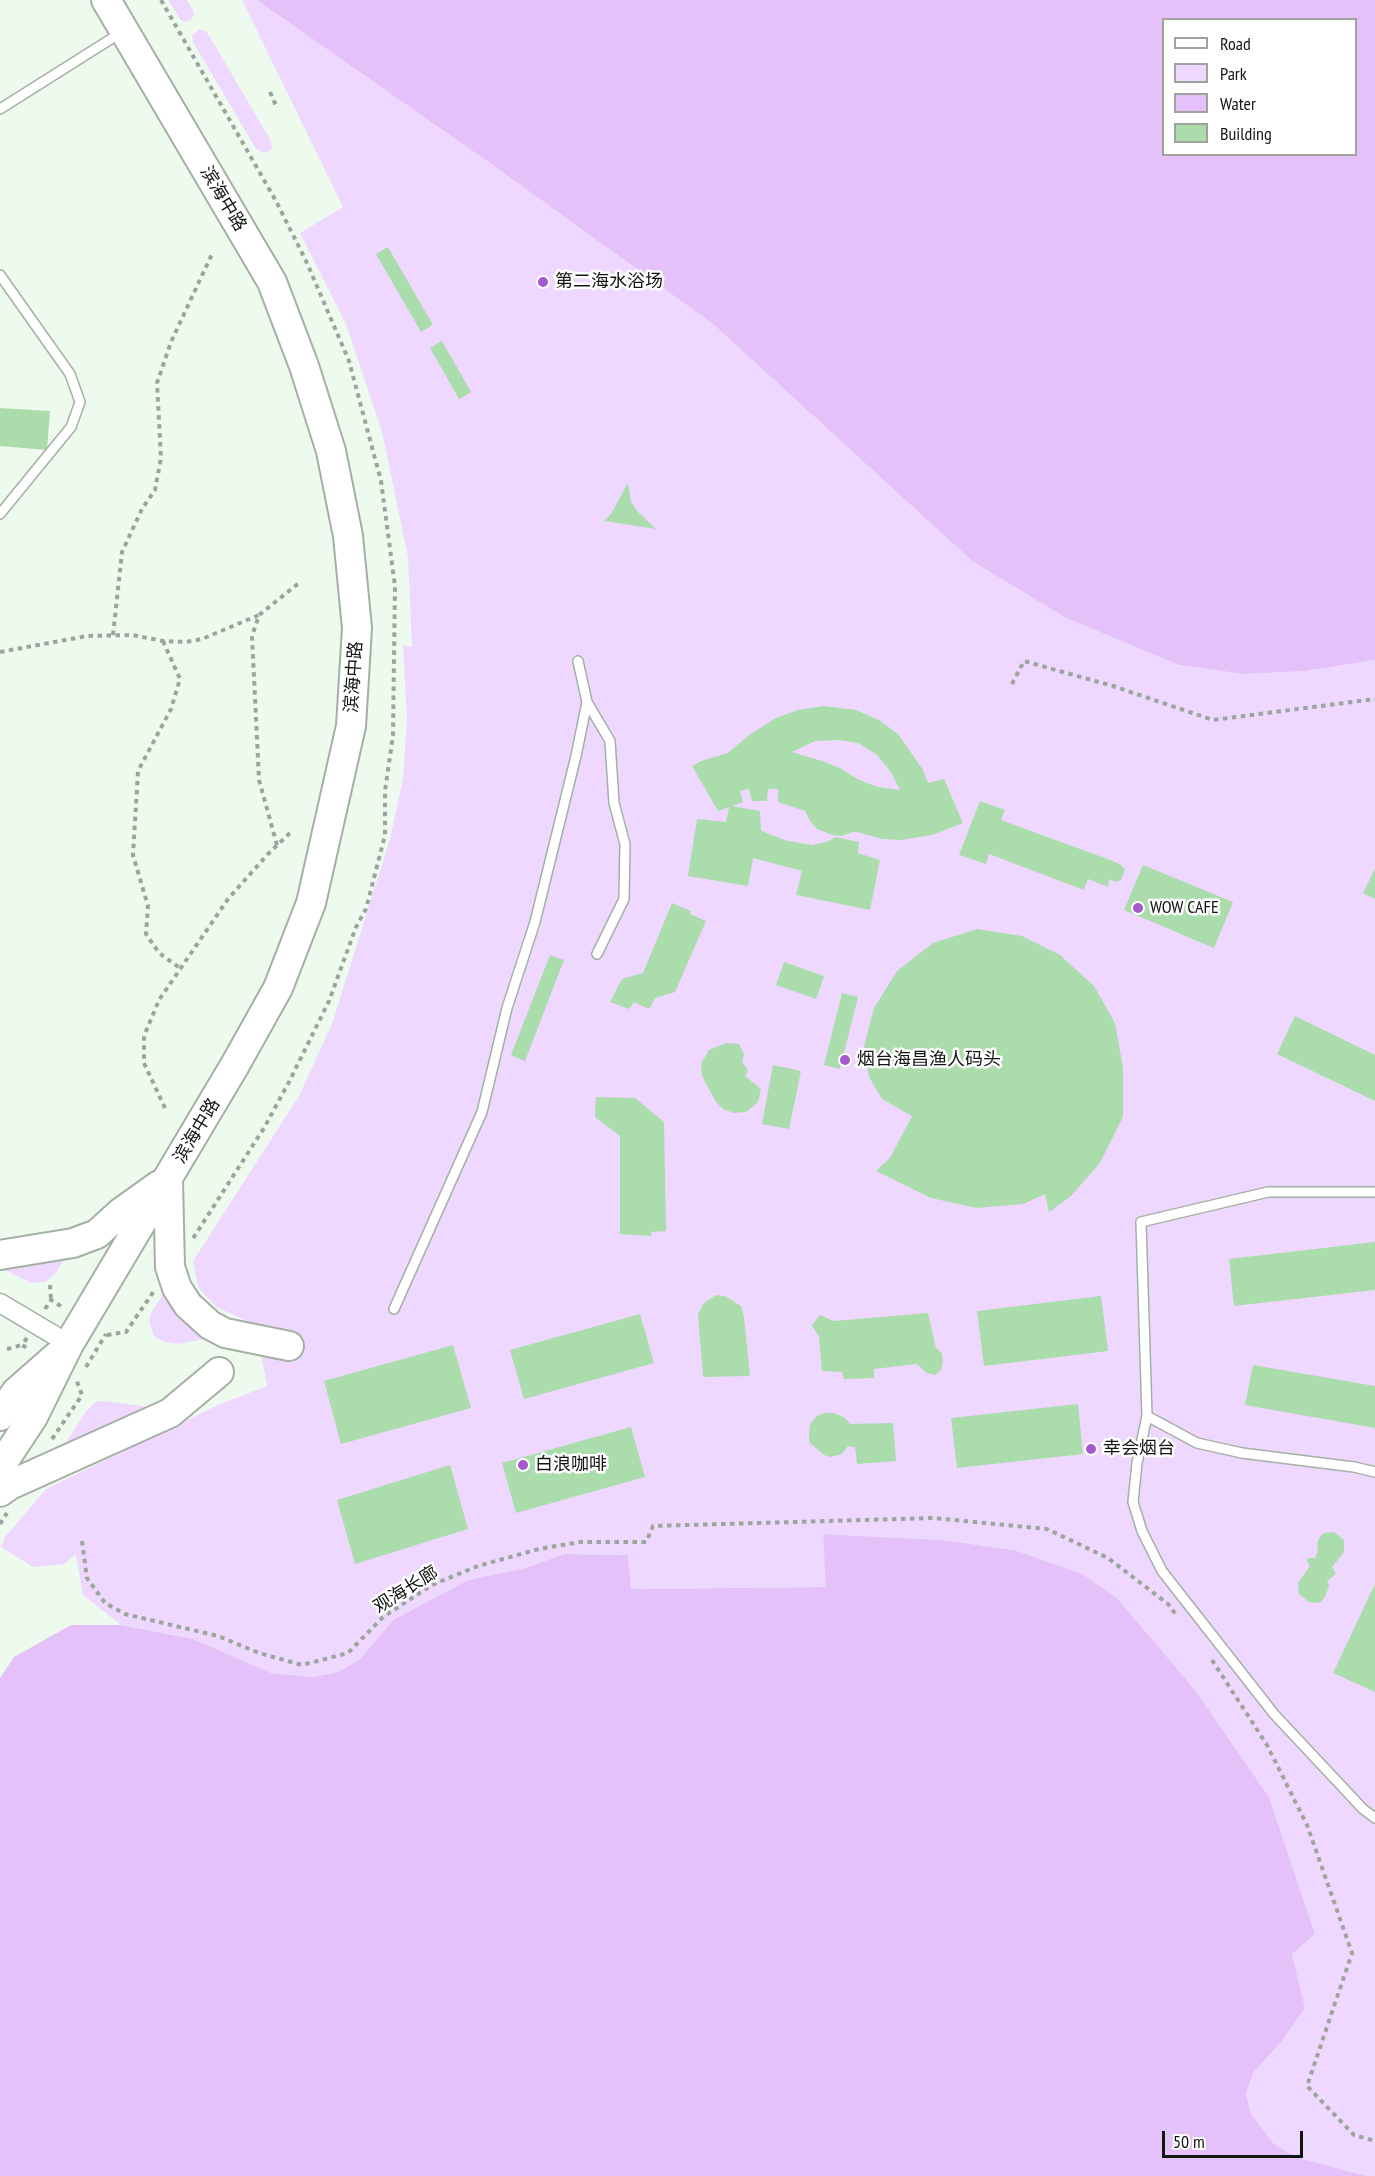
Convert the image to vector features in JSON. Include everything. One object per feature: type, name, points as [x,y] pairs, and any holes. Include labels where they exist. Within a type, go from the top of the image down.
[{"type":"main road","name":"滨海中路","points":[[0,1467],[33,1417],[69,1344],[236,1065],[278,988],[311,903],[351,726],[357,628],[348,536],[331,451],[304,366],[272,282],[106,0]]},
{"type":"main road","points":[[168,1178],[170,1266],[177,1288],[188,1305],[210,1325],[235,1336],[289,1346]]},
{"type":"main road","points":[[0,1256],[73,1243],[97,1234],[120,1213],[168,1178]]},
{"type":"main road","name":"滨海中路","points":[[0,1416],[16,1392],[69,1344]]},
{"type":"main road","points":[[0,1492],[10,1485],[170,1413],[219,1372]]},
{"type":"street","points":[[0,1303],[69,1344]]},
{"type":"lane","points":[[1,106],[124,31]]},
{"type":"lane","points":[[0,275],[70,374],[80,402],[71,427],[0,514]]},
{"type":"lane","points":[[578,661],[587,702],[610,741],[614,803],[625,844],[624,899],[597,954]]},
{"type":"lane","points":[[394,1309],[482,1112],[507,1008],[535,922],[587,702]]},
{"type":"lane","points":[[1375,1192],[1268,1192],[1141,1222],[1146,1416],[1137,1463],[1133,1502],[1142,1531],[1162,1571],[1274,1714],[1363,1809],[1375,1818]]},
{"type":"lane","points":[[1146,1416],[1197,1443],[1242,1453],[1354,1467],[1375,1472]]},
{"type":"path","points":[[107,1335],[126,1332],[170,1266],[181,1257],[264,1128],[290,1082],[329,1001],[356,927],[366,909],[385,835],[384,791],[393,735],[395,586],[381,481],[349,361],[307,263],[276,201],[160,0]]},
{"type":"path","points":[[270,92],[277,108]]},
{"type":"path","points":[[113,635],[122,552],[142,509],[155,490],[157,480],[160,458],[157,383],[171,342],[212,254]]},
{"type":"path","points":[[0,652],[87,636],[132,635],[186,642],[202,639],[260,615],[299,583]]},
{"type":"path","points":[[260,615],[252,636],[259,780],[277,845]]},
{"type":"path","points":[[163,640],[180,679],[171,709],[138,771],[133,855],[148,906],[146,934],[159,953],[180,968]]},
{"type":"path","points":[[1012,684],[1024,662],[1113,686],[1213,720],[1375,699]]},
{"type":"path","points":[[165,1108],[144,1063],[144,1036],[159,1000],[228,899],[291,832]]},
{"type":"path","points":[[50,1285],[51,1300]]},
{"type":"path","points":[[7,1349],[22,1345]]},
{"type":"path","points":[[77,1380],[82,1395]]},
{"type":"path","name":"观海长廊","points":[[82,1541],[87,1578],[105,1603],[125,1614],[218,1636],[259,1653],[302,1665],[348,1653],[383,1617],[432,1586],[478,1566],[538,1549],[579,1542],[646,1542],[652,1526],[934,1518],[1047,1529],[1108,1558],[1168,1604],[1181,1620]]},
{"type":"path","points":[[1207,1652],[1267,1745],[1308,1825],[1352,1953],[1307,2086],[1354,2135],[1375,2141]]},
{"type":"green space","points":[[168,0],[187,0],[194,15],[191,20],[184,22],[181,20]]},
{"type":"green space","name":"烟台海昌渔人码头","points":[[242,0],[257,0],[292,24],[713,324],[972,561],[1066,618],[1179,665],[1243,674],[1306,671],[1375,660],[1375,2176],[1366,2176],[1295,2158],[1274,2144],[1251,2114],[1246,2093],[1254,2072],[1281,2042],[1305,2008],[1292,1954],[1315,1934],[1269,1797],[1195,1690],[1117,1598],[1014,1550],[942,1540],[823,1534],[827,1587],[631,1589],[628,1555],[564,1554],[526,1568],[468,1580],[393,1620],[359,1660],[338,1672],[313,1677],[271,1673],[193,1639],[121,1625],[83,1595],[76,1554],[64,1564],[33,1567],[1,1547],[5,1537],[46,1489],[218,1405],[267,1386],[256,1325],[216,1307],[198,1287],[193,1261],[299,1096],[332,1024],[390,839],[403,778],[407,719],[403,645],[412,647],[408,557],[382,432],[346,324],[300,233],[343,207]]},
{"type":"green space","points":[[199,29],[207,32],[271,141],[270,151],[263,153],[256,149],[193,42],[192,36]]},
{"type":"green space","points":[[68,1253],[55,1274],[45,1282],[31,1283],[3,1269]]},
{"type":"green space","points":[[167,1288],[218,1336],[179,1344],[164,1342],[154,1336],[149,1321],[151,1313]]},
{"type":"green space","points":[[97,1401],[156,1408],[60,1452],[86,1411]]},
{"type":"water","points":[[257,0],[1375,0],[1375,660],[1306,671],[1243,674],[1179,665],[1066,618],[972,561],[713,324],[494,166]]},
{"type":"water","points":[[823,1534],[942,1540],[1014,1550],[1082,1574],[1117,1598],[1195,1690],[1269,1797],[1315,1934],[1292,1954],[1305,2008],[1281,2042],[1254,2072],[1246,2093],[1251,2114],[1274,2144],[1295,2157],[1366,2176],[0,2176],[0,1678],[14,1657],[71,1625],[121,1625],[193,1639],[271,1673],[313,1677],[338,1672],[359,1660],[393,1620],[468,1580],[526,1568],[564,1554],[628,1555],[631,1589],[826,1587]]},
{"type":"building","points":[[388,247],[433,325],[421,332],[376,254]]},
{"type":"building","points":[[442,341],[471,392],[459,399],[430,348]]},
{"type":"building","points":[[0,408],[50,411],[47,450],[0,446]]},
{"type":"building","points":[[628,483],[631,502],[656,529],[604,521],[611,514]]},
{"type":"building","points":[[823,706],[856,710],[879,720],[898,734],[923,770],[928,783],[944,779],[963,823],[932,835],[901,840],[882,839],[857,832],[842,836],[832,835],[817,829],[805,811],[778,802],[778,789],[768,789],[767,801],[752,801],[749,789],[740,791],[743,802],[732,806],[760,811],[761,830],[766,833],[788,841],[812,845],[827,842],[835,837],[859,842],[858,853],[880,860],[870,910],[796,895],[802,871],[753,858],[748,886],[688,876],[697,819],[726,822],[729,807],[718,811],[692,766],[728,753],[748,736],[776,718],[798,710]],"holes":[[[839,740],[858,743],[876,754],[891,772],[900,790],[878,787],[859,780],[840,768],[792,752],[815,741]]]},
{"type":"building","points":[[980,801],[1005,810],[1001,820],[1121,865],[1125,870],[1121,880],[1115,882],[1109,879],[1108,887],[1088,879],[1084,890],[989,854],[986,864],[959,855]]},
{"type":"building","points":[[1143,865],[1233,902],[1214,948],[1124,910]]},
{"type":"building","points":[[1375,869],[1375,899],[1363,893]]},
{"type":"building","points":[[672,903],[691,911],[690,914],[706,921],[675,992],[655,998],[649,1009],[634,1002],[629,1009],[610,1002],[622,979],[643,973]]},
{"type":"building","points":[[977,929],[1022,936],[1060,955],[1094,986],[1115,1023],[1123,1068],[1123,1117],[1100,1163],[1071,1196],[1049,1212],[1045,1194],[1023,1204],[977,1208],[931,1198],[876,1171],[890,1158],[912,1116],[882,1099],[869,1077],[864,1047],[874,1008],[897,971],[933,943]]},
{"type":"building","points":[[550,955],[564,960],[525,1061],[511,1055]]},
{"type":"building","points":[[784,962],[824,976],[816,999],[776,985]]},
{"type":"building","points":[[842,993],[858,997],[840,1069],[824,1065]]},
{"type":"building","points":[[1295,1016],[1375,1055],[1375,1101],[1277,1054]]},
{"type":"building","points":[[726,1043],[739,1044],[744,1054],[742,1062],[748,1070],[745,1076],[761,1089],[758,1102],[746,1112],[734,1113],[723,1109],[716,1102],[702,1076],[701,1064],[709,1050]]},
{"type":"building","points":[[773,1065],[801,1071],[789,1129],[762,1124]]},
{"type":"building","points":[[596,1097],[635,1098],[664,1122],[666,1231],[651,1232],[652,1236],[620,1234],[620,1136],[595,1117]]},
{"type":"building","points":[[1375,1242],[1375,1290],[1234,1306],[1229,1259]]},
{"type":"building","points":[[716,1295],[725,1296],[741,1306],[750,1376],[703,1377],[698,1315],[703,1304]]},
{"type":"building","points":[[1101,1296],[1108,1351],[984,1366],[977,1311]]},
{"type":"building","points":[[928,1313],[936,1348],[942,1353],[941,1370],[935,1375],[927,1373],[917,1364],[874,1369],[874,1378],[844,1379],[842,1372],[822,1371],[819,1337],[812,1325],[820,1315],[834,1321]]},
{"type":"building","points":[[640,1314],[654,1363],[524,1399],[510,1350]]},
{"type":"building","points":[[453,1345],[471,1408],[341,1444],[324,1381]]},
{"type":"building","points":[[1253,1365],[1375,1386],[1375,1428],[1245,1405]]},
{"type":"building","points":[[1078,1404],[1083,1454],[957,1468],[951,1418]]},
{"type":"building","points":[[834,1413],[845,1418],[850,1424],[893,1423],[896,1461],[857,1464],[855,1447],[848,1446],[842,1454],[831,1457],[824,1455],[809,1442],[809,1434],[810,1424],[817,1416]]},
{"type":"building","points":[[631,1427],[645,1477],[516,1513],[502,1463]]},
{"type":"building","points":[[450,1465],[468,1529],[355,1564],[337,1500]]},
{"type":"building","points":[[1334,1532],[1344,1540],[1344,1552],[1332,1567],[1336,1574],[1327,1581],[1329,1586],[1325,1597],[1320,1603],[1309,1602],[1299,1594],[1298,1583],[1310,1566],[1308,1558],[1315,1558],[1320,1537],[1324,1533]]},
{"type":"building","points":[[1375,1584],[1375,1692],[1333,1673]]},
{"type":"place","name":"第二海水浴场","points":[[543,282]]},
{"type":"place","name":"WOW CAFE","points":[[1138,908]]},
{"type":"place","name":"烟台海昌渔人码头","points":[[845,1060]]},
{"type":"place","name":"幸会烟台","points":[[1091,1449]]},
{"type":"place","name":"白浪咖啡","points":[[523,1465]]}]
